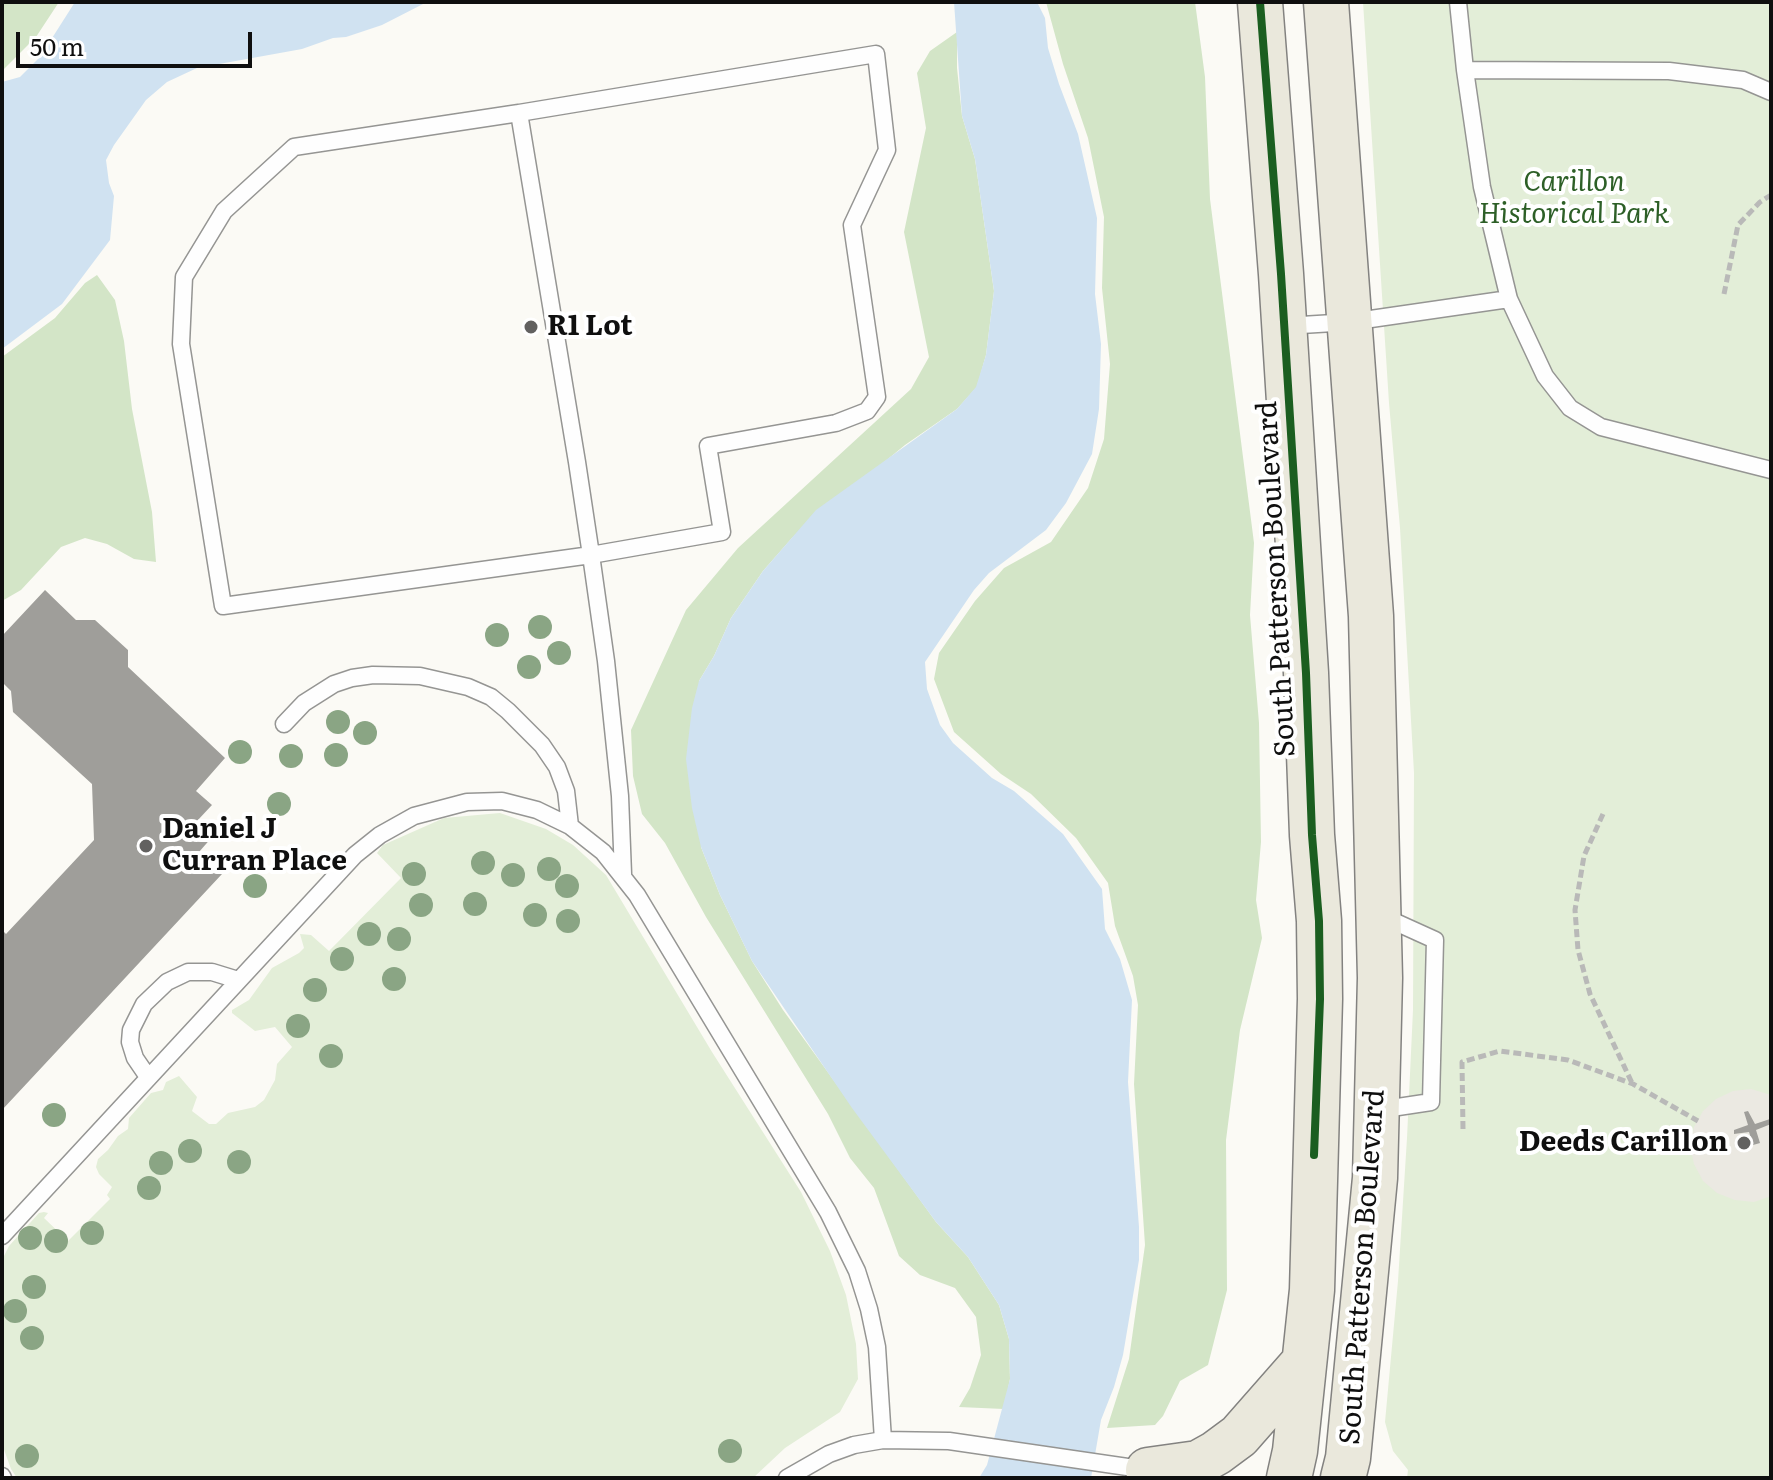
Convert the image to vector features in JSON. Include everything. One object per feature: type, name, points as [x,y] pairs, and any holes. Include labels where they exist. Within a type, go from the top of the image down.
[{"type":"main road","name":"South Patterson Boulevard","points":[[1260,2],[1285,326],[1319,921],[1320,999],[1312,1290],[1295,1451],[1289,1478]]},
{"type":"main road","name":"South Patterson Boulevard","points":[[1326,2],[1371,616],[1380,978],[1374,1193],[1348,1458],[1343,1478]]},
{"type":"main road","points":[[1148,1470],[1198,1463],[1216,1453],[1239,1436],[1304,1362]]},
{"type":"lane","points":[[1458,2],[1482,187],[1509,299],[1545,376],[1570,408],[1601,427],[1771,470]]},
{"type":"lane","points":[[876,54],[887,150],[852,225],[877,397],[867,411],[836,423],[708,446],[722,532],[591,555],[223,606],[181,344],[184,277],[224,211],[294,147],[519,113],[876,54]]},
{"type":"lane","points":[[1465,70],[1669,71],[1743,80],[1771,92]]},
{"type":"lane","points":[[519,113],[606,661],[619,781],[623,874]]},
{"type":"lane","points":[[1285,326],[1350,322],[1509,299]]},
{"type":"lane","points":[[284,724],[312,697],[352,678],[420,676],[468,687],[491,697],[542,745],[557,767],[566,791],[570,826]]},
{"type":"lane","points":[[2,1236],[355,855],[380,835],[414,816],[467,802],[502,801],[537,810],[570,826],[603,852],[623,874],[828,1212],[857,1271],[869,1309],[877,1347],[883,1440]]},
{"type":"lane","points":[[148,1077],[135,1058],[130,1042],[131,1030],[144,1004],[167,982],[188,972],[212,972],[238,980]]},
{"type":"lane","points":[[787,1478],[829,1454],[854,1445],[883,1440],[949,1441],[1214,1478]]},
{"type":"path","points":[[1724,294],[1738,225],[1771,195]]},
{"type":"path","points":[[1603,814],[1584,856],[1575,910],[1578,950],[1590,994],[1633,1084]]},
{"type":"path","points":[[1463,1129],[1462,1062],[1500,1051],[1568,1060],[1633,1084],[1698,1121]]},
{"type":"green space","points":[[2,2],[59,2],[36,37],[2,71]]},
{"type":"green space","points":[[1046,2],[1195,2],[1205,77],[1210,199],[1254,543],[1250,615],[1259,723],[1261,842],[1256,900],[1262,938],[1240,1030],[1226,1140],[1227,1290],[1208,1365],[1180,1381],[1163,1416],[1155,1425],[1107,1428],[1129,1359],[1145,1245],[1134,1084],[1138,1005],[1133,976],[1115,926],[1108,883],[1076,838],[1031,794],[1001,774],[954,732],[934,679],[939,653],[975,601],[1004,568],[1051,542],[1088,488],[1104,439],[1110,364],[1102,288],[1104,217],[1088,138]]},
{"type":"green space","name":"Carillon Historical Park","points":[[1363,2],[1771,2],[1771,1478],[1407,1478],[1408,1470],[1393,1451],[1385,1422],[1398,1281],[1413,1010],[1414,773]]},
{"type":"green space","points":[[957,32],[962,116],[975,159],[994,291],[986,355],[977,387],[957,409],[905,445],[792,538],[763,571],[731,618],[699,681],[701,847],[752,961],[783,1010],[936,1222],[968,1257],[999,1305],[1009,1339],[1010,1379],[1004,1409],[959,1407],[970,1388],[981,1355],[976,1317],[955,1288],[920,1275],[899,1256],[874,1188],[850,1158],[828,1114],[706,917],[665,843],[642,814],[633,776],[631,730],[686,610],[738,548],[911,389],[929,357],[904,232],[926,128],[917,73],[930,51]]},
{"type":"green space","points":[[97,275],[115,300],[124,341],[132,409],[152,512],[156,562],[134,559],[107,544],[85,538],[61,547],[21,590],[2,601],[2,357],[55,318],[85,283]]},
{"type":"green space","points":[[500,813],[546,829],[573,845],[606,875],[712,1052],[801,1192],[830,1251],[846,1295],[856,1344],[858,1379],[840,1412],[785,1448],[753,1478],[17,1478],[2,1444],[2,1260],[9,1246],[39,1213],[44,1212],[48,1213],[44,1218],[68,1241],[110,1199],[107,1195],[112,1187],[99,1174],[96,1167],[98,1159],[128,1129],[129,1118],[151,1093],[163,1090],[166,1082],[179,1076],[197,1097],[192,1111],[209,1124],[216,1124],[228,1113],[255,1107],[264,1100],[275,1080],[277,1064],[292,1047],[275,1027],[255,1031],[232,1010],[249,1000],[272,968],[304,948],[300,934],[311,935],[329,951],[401,878],[377,853],[383,845],[444,818]]},
{"type":"shaded area","points":[[1751,1089],[1771,1095],[1771,1196],[1754,1202],[1735,1200],[1717,1193],[1703,1181],[1694,1164],[1690,1146],[1694,1127],[1703,1111],[1716,1099],[1733,1091]]},
{"type":"water","points":[[75,2],[427,2],[382,25],[346,37],[333,38],[302,49],[197,68],[167,82],[146,100],[106,160],[114,196],[110,240],[62,304],[2,349],[2,82],[20,77],[40,57]]},
{"type":"water","points":[[954,2],[1037,2],[1045,18],[1048,48],[1059,84],[1078,134],[1097,218],[1095,294],[1101,344],[1099,409],[1092,454],[1066,503],[1046,530],[989,573],[925,662],[927,689],[940,725],[953,743],[1063,834],[1102,889],[1105,929],[1120,959],[1132,1000],[1128,1082],[1139,1260],[1123,1355],[1101,1420],[1091,1478],[979,1478],[987,1465],[1010,1379],[1009,1339],[999,1305],[968,1257],[936,1222],[852,1108],[752,961],[701,847],[686,759],[692,708],[699,681],[731,618],[763,571],[816,510],[957,409],[976,387],[986,355],[994,291],[975,159],[962,116]]},
{"type":"building","name":"Daniel J Curran Place","points":[[45,590],[76,620],[95,620],[128,650],[128,667],[225,758],[196,791],[212,805],[197,821],[213,836],[199,852],[222,874],[2,1110],[2,930],[6,934],[94,840],[92,784],[13,712],[11,691],[2,682],[2,636]]},
{"type":"building","points":[[1748,1111],[1755,1124],[1770,1119],[1771,1124],[1756,1130],[1760,1143],[1753,1145],[1749,1132],[1734,1134],[1734,1130],[1748,1125],[1744,1112]]},
{"type":"cycle path","points":[[1260,2],[1281,274],[1319,921],[1320,999],[1314,1155]]},
{"type":"place","name":"R1 Lot","points":[[531,327]]},
{"type":"place","name":"Daniel J Curran Place","points":[[146,846]]},
{"type":"place","name":"Deeds Carillon","points":[[1744,1143]]}]
